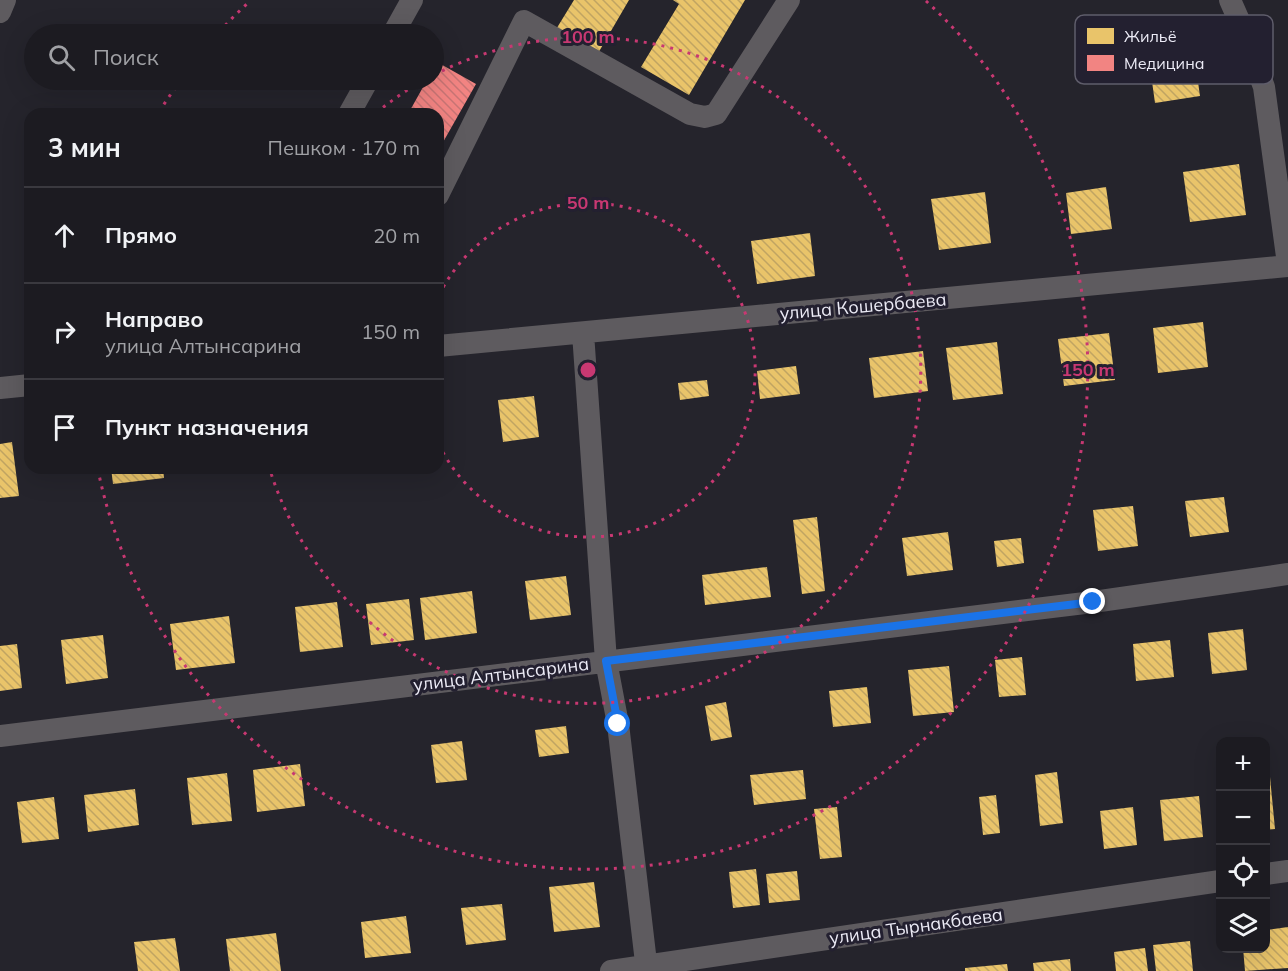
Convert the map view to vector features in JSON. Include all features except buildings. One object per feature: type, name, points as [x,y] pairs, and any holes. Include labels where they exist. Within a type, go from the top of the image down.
[{"type":"street","points":[[0,12],[5,0]]},
{"type":"street","points":[[399,24],[412,0]]},
{"type":"street","points":[[444,183],[524,21],[690,114],[705,117],[716,114],[789,0]]},
{"type":"street","points":[[1230,0],[1237,15]]},
{"type":"street","points":[[1263,84],[1288,265]]},
{"type":"street","points":[[352,108],[362,90]]},
{"type":"street","name":"улица Кошербаева","points":[[444,345],[1288,265]]},
{"type":"street","points":[[583,333],[606,661],[618,724],[647,968]]},
{"type":"street","points":[[0,388],[24,386]]},
{"type":"street","name":"улица Алтынсарина","points":[[0,736],[1093,602],[1288,574]]},
{"type":"street","points":[[1270,873],[1288,871]]},
{"type":"street","name":"улица Тырнакбаева","points":[[611,971],[647,968],[1216,881]]},
{"type":"route","points":[[618,724],[606,661],[1093,602]]}]
